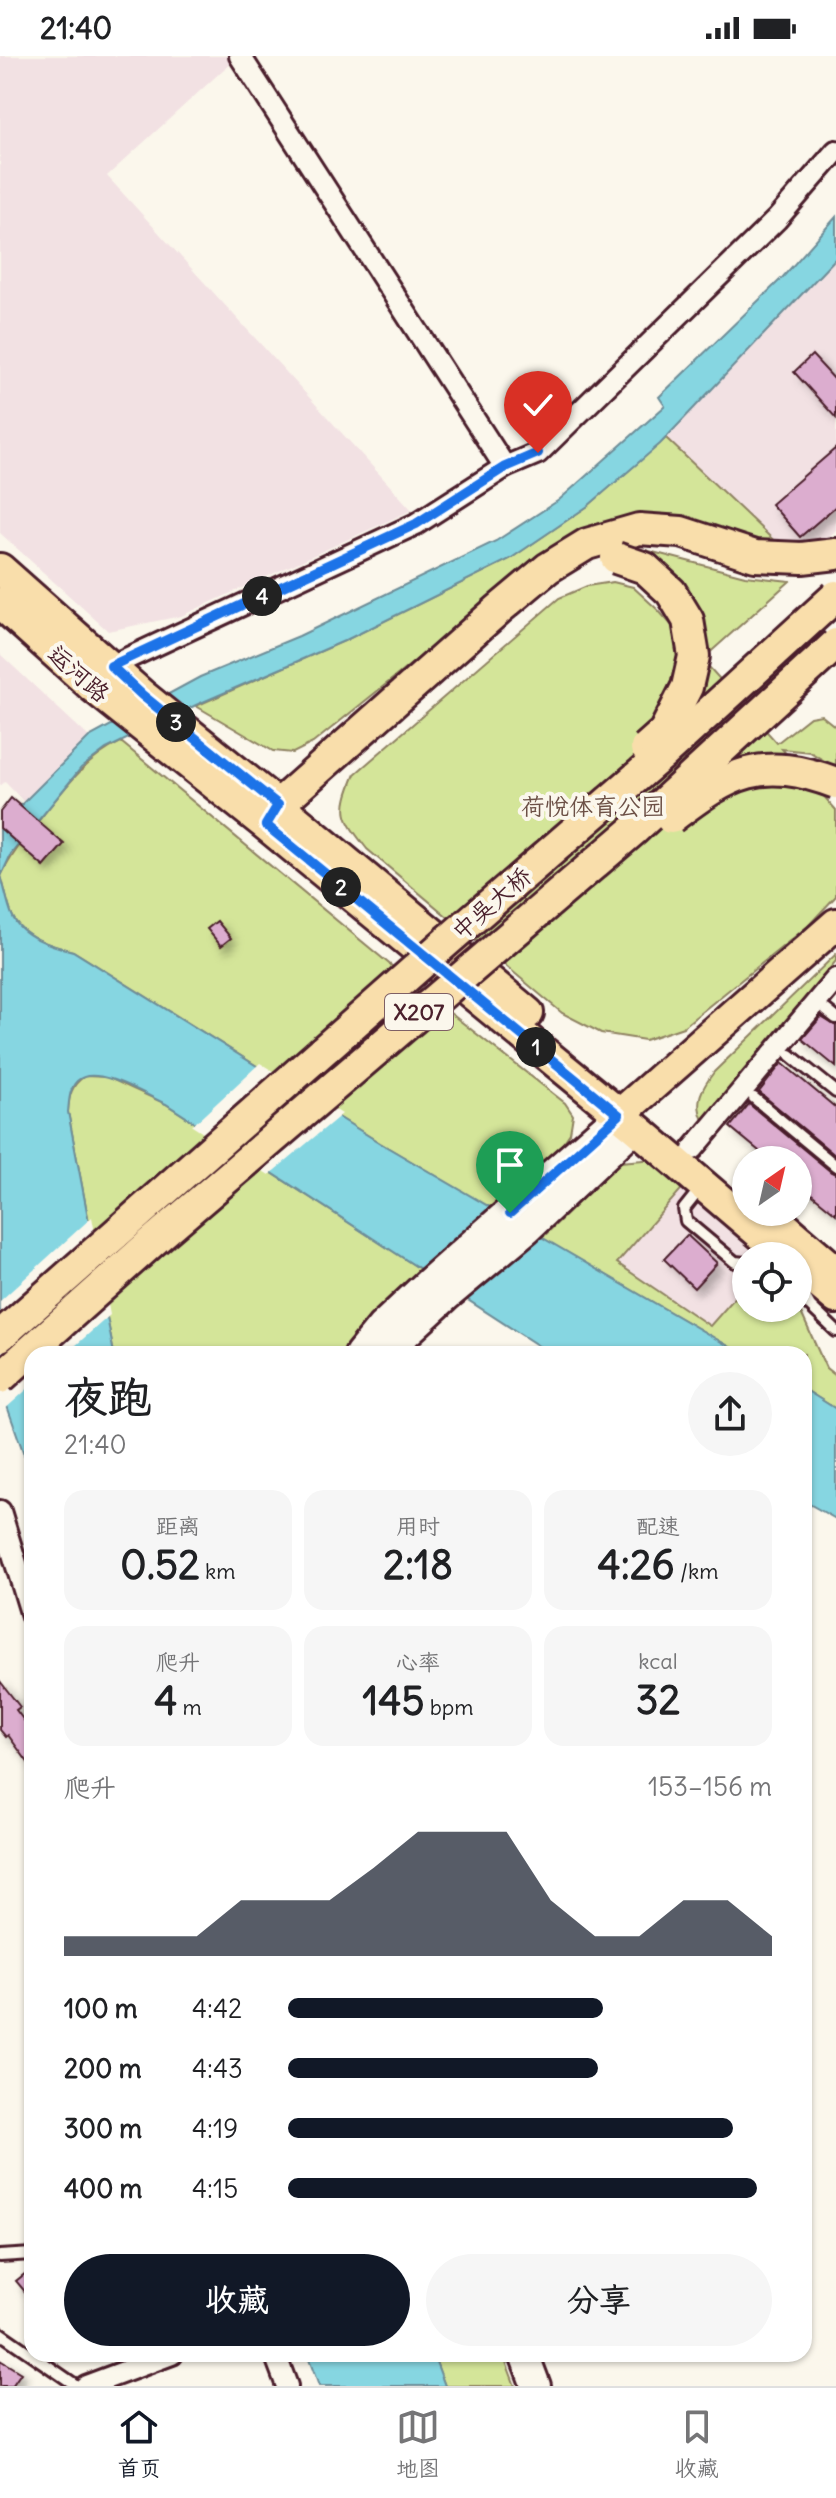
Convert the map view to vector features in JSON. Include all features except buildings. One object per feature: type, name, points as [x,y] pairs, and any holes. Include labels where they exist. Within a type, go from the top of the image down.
[{"type":"main road","points":[[277,815],[535,578],[587,544],[639,529],[681,532],[755,556],[802,558],[836,554]]},
{"type":"main road","points":[[277,815],[555,582],[589,561],[616,558],[645,568],[671,592],[688,620],[694,656],[687,687],[664,732],[402,967],[335,1041]]},
{"type":"main road","name":"运河路","points":[[0,569],[102,677]]},
{"type":"main road","name":"中吴大桥","points":[[0,1336],[661,756],[836,596]]},
{"type":"main road","name":"运河路","points":[[0,603],[102,677],[277,815]]},
{"type":"main road","name":"中吴大桥","points":[[36,1346],[356,1066],[635,829],[836,644]]},
{"type":"main road","points":[[356,1066],[508,961],[672,816],[723,781],[762,768],[804,771],[836,783]]},
{"type":"main road","points":[[277,815],[634,1114],[766,1242]]},
{"type":"main road","points":[[634,1114],[836,924]]},
{"type":"main road","points":[[634,1114],[836,948]]},
{"type":"main road","points":[[634,1114],[693,1149],[732,1182]]},
{"type":"main road","points":[[782,1226],[835,1275]]},
{"type":"main road","points":[[812,1269],[835,1275]]},
{"type":"main road","name":"中吴大桥","points":[[0,1378],[24,1357]]},
{"type":"street","points":[[240,56],[505,467]]},
{"type":"street","points":[[102,677],[416,524],[505,467],[538,453],[777,219],[836,151]]},
{"type":"street","points":[[693,1149],[836,979]]},
{"type":"street","points":[[366,1346],[381,1327],[438,1288],[519,1221],[634,1114]]},
{"type":"street","points":[[391,1346],[438,1288]]},
{"type":"street","points":[[0,1511],[24,1590]]},
{"type":"street","points":[[86,2386],[130,2362]]},
{"type":"street","points":[[278,2362],[287,2386]]},
{"type":"street","points":[[527,2362],[536,2386]]},
{"type":"street","points":[[544,2362],[552,2386]]},
{"type":"lane","points":[[826,1010],[836,1018]]},
{"type":"lane","points":[[790,1055],[836,1092]]},
{"type":"lane","points":[[754,1098],[836,1166]]},
{"type":"lane","points":[[704,1184],[684,1209],[686,1221],[732,1259]]},
{"type":"lane","points":[[812,1308],[836,1331]]},
{"type":"lane","points":[[0,2256],[24,2254]]},
{"type":"lane","points":[[0,2333],[24,2350]]},
{"type":"lane","points":[[42,2362],[77,2386]]},
{"type":"shaded area","points":[[0,56],[235,56],[107,176],[412,510],[181,616],[108,631],[0,533]]},
{"type":"shaded area","points":[[836,258],[836,530],[820,545],[786,552],[666,438]]},
{"type":"shaded area","points":[[0,654],[89,737],[24,802],[5,782],[0,786]]},
{"type":"shaded area","points":[[686,1184],[753,1242],[732,1242],[732,1301],[711,1326],[617,1262]]},
{"type":"green space","points":[[666,438],[786,552],[689,524],[545,556],[313,743],[293,753],[273,751],[196,706],[344,641],[510,559],[588,506]]},
{"type":"green space","points":[[645,550],[745,576],[790,581],[705,657],[644,557]]},
{"type":"green space","name":"荷悦体育公园","points":[[613,582],[633,587],[658,610],[777,743],[810,717],[821,715],[836,727],[836,768],[810,752],[782,749],[836,810],[836,896],[808,926],[683,1027],[645,1040],[601,1033],[562,1013],[367,849],[352,829],[345,806],[355,774],[559,598],[587,586]]},
{"type":"green space","points":[[121,742],[422,991],[565,1103],[573,1115],[570,1133],[557,1152],[492,1209],[380,1143],[73,951],[47,943],[22,929],[16,923],[7,901],[1,876],[5,868],[26,836],[70,783],[88,764]]},
{"type":"green space","points":[[836,954],[836,961],[703,1120],[699,1107],[701,1095],[714,1072]]},
{"type":"green space","points":[[85,1076],[107,1077],[166,1104],[428,1274],[356,1346],[112,1346],[68,1112],[72,1091]]},
{"type":"green space","points":[[655,1159],[686,1184],[617,1263],[710,1326],[732,1301],[732,1322],[805,1322],[826,1368],[836,1376],[836,1409],[812,1394],[812,1346],[728,1346],[542,1238],[620,1162]]},
{"type":"green space","points":[[436,2362],[506,2362],[515,2386],[445,2386]]},
{"type":"water","points":[[836,217],[836,258],[660,444],[588,506],[510,559],[344,641],[196,705],[106,749],[81,768],[11,854],[1,876],[12,915],[30,935],[73,951],[380,1143],[728,1346],[539,1346],[166,1104],[108,1078],[85,1076],[72,1088],[68,1112],[112,1346],[24,1346],[24,1454],[0,1386],[0,826],[89,737],[200,677],[299,636],[496,541],[559,500],[665,406],[659,397],[782,278]]},
{"type":"water","points":[[812,1394],[836,1409],[836,1519],[812,1506]]},
{"type":"water","points":[[310,2362],[436,2362],[445,2386],[319,2386]]},
{"type":"pier","points":[[260,1063],[342,1114],[269,1175],[192,1126]]},
{"type":"pier","points":[[92,1217],[110,1315],[75,1346],[24,1346],[24,1392],[4,1410],[0,1398],[0,1301]]},
{"type":"route","points":[[510,1213],[619,1115],[266,825],[278,805],[142,695],[111,666],[416,524],[505,467],[538,453]]}]
